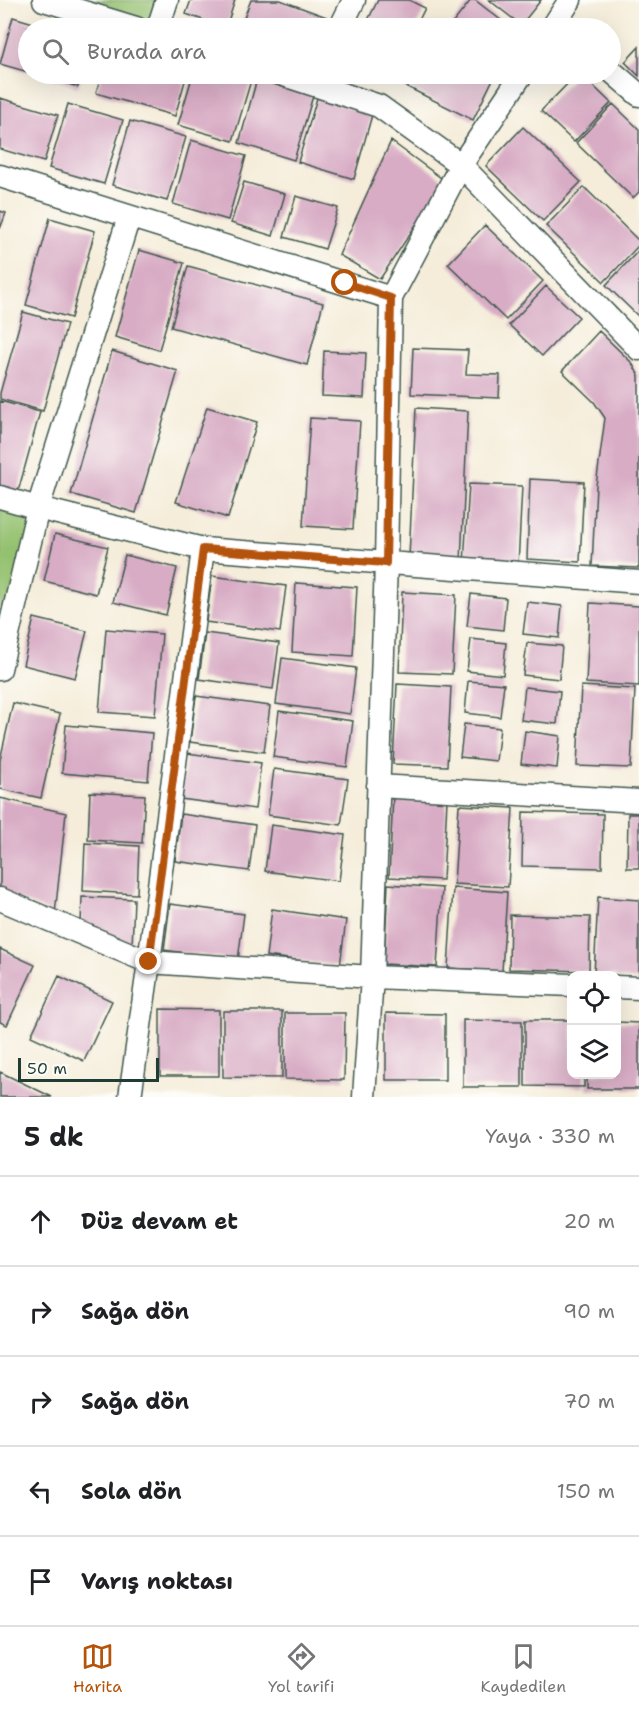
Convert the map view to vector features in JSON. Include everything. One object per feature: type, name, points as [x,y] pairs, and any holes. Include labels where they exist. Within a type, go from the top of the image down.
[{"type":"street","points":[[44,0],[103,18]]},
{"type":"street","points":[[161,18],[167,0]]},
{"type":"street","points":[[345,18],[354,0]]},
{"type":"street","points":[[562,18],[570,0]]},
{"type":"street","points":[[621,79],[639,95]]},
{"type":"street","points":[[328,84],[380,106],[461,165],[639,349]]},
{"type":"street","points":[[364,1097],[372,977],[386,563],[391,298],[461,165],[515,84]]},
{"type":"street","points":[[0,176],[391,298]]},
{"type":"street","points":[[0,667],[38,508],[129,217]]},
{"type":"street","points":[[0,497],[203,549],[639,582]]},
{"type":"street","points":[[130,1097],[203,549]]},
{"type":"street","points":[[378,786],[639,801]]},
{"type":"street","points":[[0,899],[149,962],[372,977],[567,985]]},
{"type":"street","points":[[621,987],[639,988]]},
{"type":"green space","points":[[44,0],[167,0],[161,18],[103,18]]},
{"type":"green space","points":[[0,497],[38,508],[0,666]]},
{"type":"building","points":[[191,0],[235,0],[229,18],[197,18],[186,14]]},
{"type":"building","points":[[251,0],[280,0],[329,18],[244,18]]},
{"type":"building","points":[[378,0],[409,0],[425,8],[420,18],[369,18]]},
{"type":"building","points":[[471,0],[475,0],[498,18],[457,18]]},
{"type":"building","points":[[489,0],[541,0],[527,18],[512,18]]},
{"type":"building","points":[[13,17],[18,18],[18,69],[0,64]]},
{"type":"building","points":[[639,47],[639,76],[625,62]]},
{"type":"building","points":[[99,84],[184,84],[175,116],[96,93]]},
{"type":"building","points":[[190,84],[250,84],[233,141],[178,125]]},
{"type":"building","points":[[256,84],[273,84],[313,96],[294,160],[239,143]]},
{"type":"building","points":[[401,84],[491,84],[473,120]]},
{"type":"building","points":[[567,84],[591,84],[611,103],[574,142],[541,111]]},
{"type":"building","points":[[0,98],[58,115],[44,162],[0,149]]},
{"type":"building","points":[[317,98],[372,115],[354,179],[298,162]]},
{"type":"building","points":[[68,104],[123,120],[104,184],[49,168]]},
{"type":"building","points":[[613,104],[639,129],[639,192],[633,198],[576,143]]},
{"type":"building","points":[[130,121],[186,137],[167,201],[112,185]]},
{"type":"building","points":[[523,127],[581,182],[543,221],[486,166]]},
{"type":"building","points":[[191,140],[246,156],[228,220],[173,204]]},
{"type":"building","points":[[391,141],[445,181],[380,279],[339,255]]},
{"type":"building","points":[[244,182],[285,194],[273,236],[231,223]]},
{"type":"building","points":[[584,187],[639,241],[639,245],[604,282],[546,226]]},
{"type":"building","points":[[296,196],[338,208],[325,249],[284,237]]},
{"type":"building","points":[[0,211],[6,213],[0,229]]},
{"type":"building","points":[[50,218],[95,231],[71,318],[26,305]]},
{"type":"building","points":[[485,225],[543,281],[506,320],[448,264]]},
{"type":"building","points":[[139,250],[184,263],[159,350],[115,337]]},
{"type":"building","points":[[639,250],[639,317],[606,285]]},
{"type":"building","points":[[188,266],[323,303],[307,365],[171,327]]},
{"type":"building","points":[[546,286],[579,317],[542,356],[509,325]]},
{"type":"building","points":[[23,312],[67,324],[43,411],[0,399]]},
{"type":"building","points":[[599,331],[632,363],[639,376],[639,568],[592,566],[596,486],[605,418],[594,402],[562,371]]},
{"type":"building","points":[[413,348],[468,350],[466,374],[500,375],[499,398],[411,394]]},
{"type":"building","points":[[112,351],[178,371],[136,513],[71,494]]},
{"type":"building","points":[[324,351],[366,353],[364,398],[322,396]]},
{"type":"building","points":[[0,401],[40,412],[16,499],[0,494]]},
{"type":"building","points":[[207,407],[257,422],[228,518],[176,502]]},
{"type":"building","points":[[416,408],[468,411],[461,561],[409,558]]},
{"type":"building","points":[[310,418],[360,421],[353,529],[303,526]]},
{"type":"building","points":[[530,479],[584,482],[580,562],[527,559]]},
{"type":"building","points":[[469,484],[522,486],[518,566],[464,563]]},
{"type":"building","points":[[55,534],[108,547],[96,594],[44,581]]},
{"type":"building","points":[[125,555],[177,568],[166,615],[113,602]]},
{"type":"building","points":[[212,576],[286,586],[280,632],[206,622]]},
{"type":"building","points":[[296,583],[357,587],[353,656],[292,652]]},
{"type":"building","points":[[402,592],[456,595],[452,674],[399,672]]},
{"type":"building","points":[[471,594],[506,598],[503,630],[467,626]]},
{"type":"building","points":[[527,602],[562,606],[559,638],[523,634]]},
{"type":"building","points":[[590,603],[639,606],[639,686],[586,683]]},
{"type":"building","points":[[34,618],[87,631],[75,678],[23,665]]},
{"type":"building","points":[[106,629],[162,634],[155,716],[99,712]]},
{"type":"building","points":[[205,633],[279,643],[273,689],[199,679]]},
{"type":"building","points":[[471,639],[506,643],[503,675],[467,671]]},
{"type":"building","points":[[527,643],[562,646],[559,679],[523,675]]},
{"type":"building","points":[[282,658],[356,668],[350,714],[276,704]]},
{"type":"building","points":[[468,681],[504,684],[500,717],[465,713]]},
{"type":"building","points":[[397,684],[451,687],[447,766],[393,764]]},
{"type":"building","points":[[581,686],[635,689],[631,768],[577,766]]},
{"type":"building","points":[[525,687],[560,691],[557,724],[521,720]]},
{"type":"building","points":[[196,696],[270,706],[264,752],[190,742]]},
{"type":"building","points":[[13,703],[60,714],[41,798],[0,789],[0,760]]},
{"type":"building","points":[[279,711],[353,721],[347,767],[273,757]]},
{"type":"building","points":[[464,724],[500,728],[496,761],[460,757]]},
{"type":"building","points":[[66,725],[152,733],[148,781],[62,773]]},
{"type":"building","points":[[525,731],[560,736],[557,768],[521,764]]},
{"type":"building","points":[[187,753],[261,763],[255,809],[181,799]]},
{"type":"building","points":[[274,769],[348,779],[341,825],[268,815]]},
{"type":"building","points":[[90,792],[145,795],[142,843],[88,840]]},
{"type":"building","points":[[393,797],[447,800],[443,880],[389,877]]},
{"type":"building","points":[[0,798],[66,813],[55,914],[0,892]]},
{"type":"building","points":[[459,805],[513,808],[508,887],[454,884]]},
{"type":"building","points":[[523,812],[603,814],[602,868],[522,866]]},
{"type":"building","points":[[181,814],[255,825],[249,871],[175,861]]},
{"type":"building","points":[[628,814],[639,814],[639,868],[627,868]]},
{"type":"building","points":[[271,825],[345,835],[339,881],[265,871]]},
{"type":"building","points":[[85,843],[139,846],[137,894],[83,891]]},
{"type":"building","points":[[388,884],[442,888],[437,967],[384,964]]},
{"type":"building","points":[[453,888],[507,892],[502,971],[448,968]]},
{"type":"building","points":[[82,897],[134,899],[132,947],[81,923]]},
{"type":"building","points":[[598,897],[639,900],[639,980],[621,978],[621,971],[594,971]]},
{"type":"building","points":[[170,904],[244,914],[238,960],[164,950]]},
{"type":"building","points":[[272,909],[346,920],[340,966],[266,956]]},
{"type":"building","points":[[510,915],[590,917],[589,971],[509,969]]},
{"type":"building","points":[[0,949],[35,965],[7,1025],[0,1022]]},
{"type":"building","points":[[59,976],[112,1001],[84,1061],[31,1036]]},
{"type":"building","points":[[160,1009],[219,1010],[219,1076],[160,1076]]},
{"type":"building","points":[[223,1011],[282,1011],[282,1078],[223,1077]]},
{"type":"building","points":[[285,1013],[345,1013],[344,1080],[285,1079]]},
{"type":"building","points":[[386,1013],[445,1014],[445,1080],[386,1080]]},
{"type":"building","points":[[463,1020],[522,1021],[522,1087],[463,1087]]},
{"type":"building","points":[[525,1020],[567,1020],[567,1079],[584,1079],[584,1087],[525,1086]]},
{"type":"building","points":[[621,1022],[639,1023],[639,1089],[587,1089],[587,1079],[621,1079]]},
{"type":"building","points":[[0,1072],[52,1097],[0,1097]]},
{"type":"route","points":[[149,962],[203,549],[386,563],[391,298],[345,283]]}]
